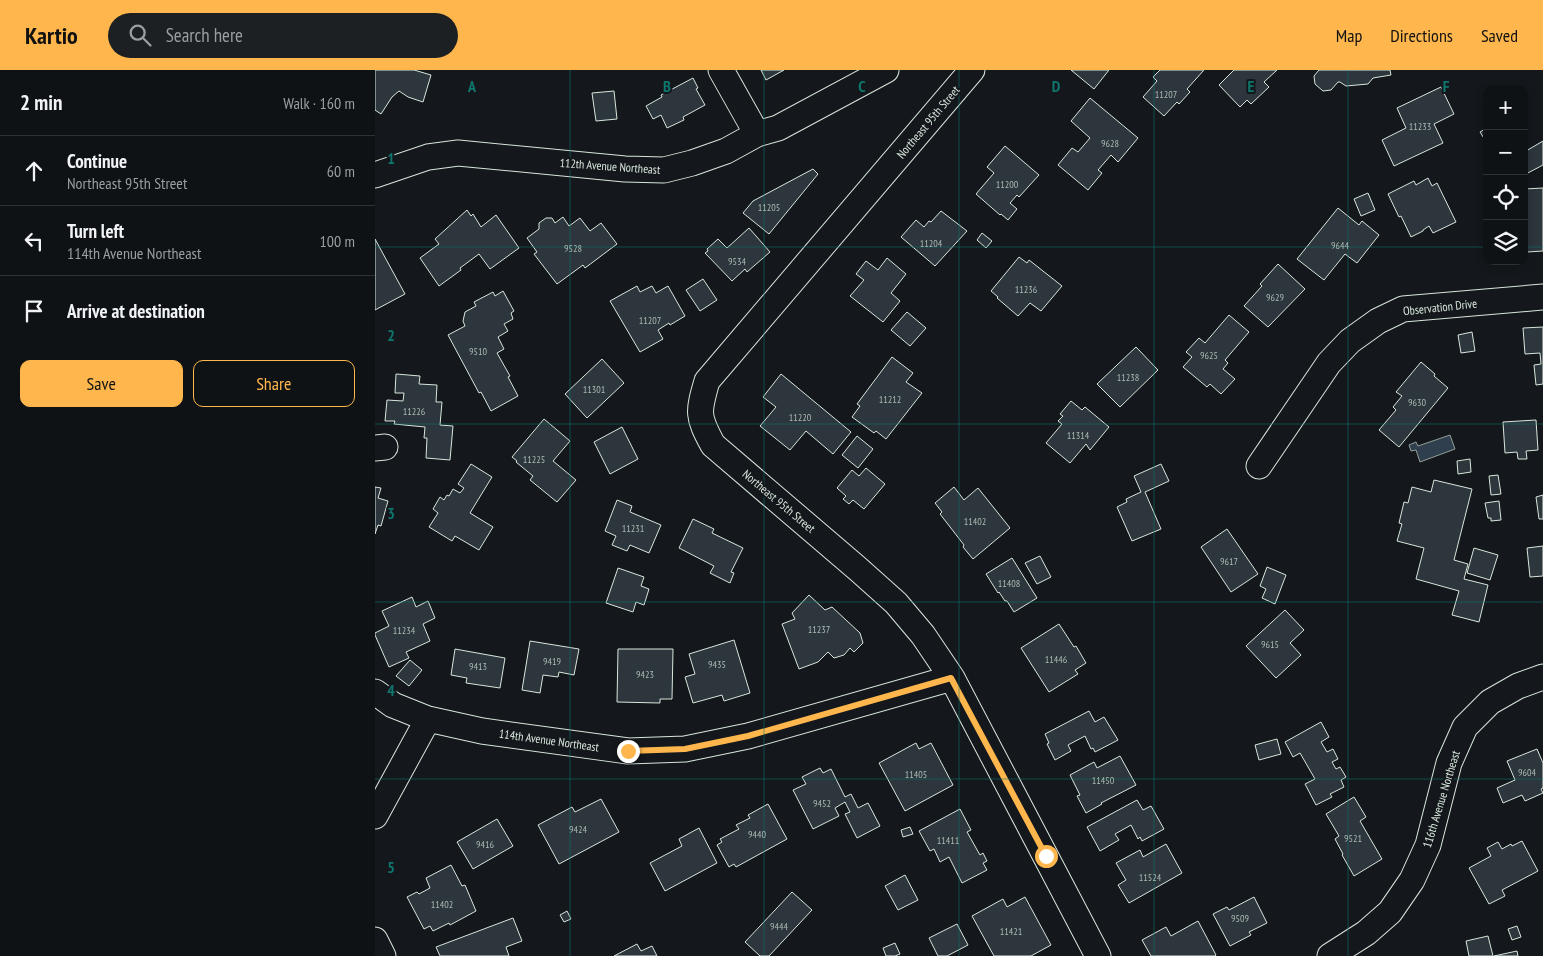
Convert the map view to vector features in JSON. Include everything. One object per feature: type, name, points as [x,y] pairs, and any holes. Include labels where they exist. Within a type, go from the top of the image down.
[{"type":"street","points":[[721,70],[757,134]]},
{"type":"street","name":"112th Avenue Northeast","points":[[375,175],[428,157],[458,153],[625,169],[664,170],[692,163],[726,151],[757,134],[778,128],[886,70]]},
{"type":"street","name":"Northeast 95th Street","points":[[972,70],[707,381],[700,405],[702,425],[713,445],[896,602],[923,635],[951,678],[1098,956]]},
{"type":"street","name":"Observation Drive","points":[[1259,466],[1329,363],[1350,340],[1378,321],[1403,309],[1543,297]]},
{"type":"street","name":"116th Avenue Northeast","points":[[1329,956],[1366,933],[1390,912],[1413,880],[1428,846],[1449,763],[1465,728],[1490,702],[1518,686],[1543,677]]},
{"type":"street","name":"114th Avenue Northeast","points":[[375,692],[393,704],[428,719],[482,731],[628,751],[685,749],[748,736],[951,678]]},
{"type":"street","points":[[375,816],[428,719]]},
{"type":"street","points":[[375,940],[383,956]]},
{"type":"water","points":[[1450,435],[1455,449],[1420,462],[1416,450],[1411,451],[1409,445],[1416,442],[1418,446]]},
{"type":"building","points":[[375,70],[414,70],[431,75],[423,102],[408,97],[399,91],[392,97],[381,114],[375,110]]},
{"type":"building","points":[[761,70],[784,70],[766,80]]},
{"type":"building","points":[[1071,70],[1109,70],[1094,89]]},
{"type":"building","points":[[1160,70],[1204,70],[1187,89],[1190,92],[1164,116],[1143,97],[1157,81],[1153,77]]},
{"type":"building","points":[[1234,70],[1277,70],[1264,82],[1269,87],[1251,104],[1247,100],[1240,107],[1219,85]]},
{"type":"building","points":[[1319,70],[1390,70],[1391,75],[1373,78],[1368,84],[1346,86],[1338,82],[1331,90],[1323,91],[1315,84],[1314,76]]},
{"type":"building","points":[[693,78],[698,88],[696,89],[705,105],[683,117],[684,120],[667,128],[661,115],[653,119],[646,106],[662,97],[661,95]]},
{"type":"building","points":[[1441,87],[1454,114],[1434,124],[1443,143],[1394,166],[1382,140],[1406,128],[1397,108]]},
{"type":"building","points":[[614,91],[617,119],[596,121],[592,93]]},
{"type":"building","points":[[1090,98],[1138,138],[1118,162],[1111,155],[1098,170],[1102,173],[1088,190],[1058,165],[1072,148],[1078,152],[1090,138],[1071,121]]},
{"type":"building","points":[[1543,141],[1543,165],[1528,173],[1528,150]]},
{"type":"building","points":[[1005,146],[1039,175],[1019,197],[1017,195],[1010,203],[1017,209],[1008,220],[976,194],[994,173],[987,167]]},
{"type":"building","points":[[813,169],[818,174],[769,234],[743,213],[753,201]]},
{"type":"building","points":[[1428,178],[1432,186],[1437,183],[1456,222],[1433,233],[1429,226],[1411,237],[1388,194],[1414,181],[1416,185]]},
{"type":"building","points":[[1543,188],[1543,251],[1528,252],[1528,189]]},
{"type":"building","points":[[1368,193],[1375,210],[1361,216],[1354,199]]},
{"type":"building","points":[[1338,208],[1359,225],[1362,221],[1379,235],[1357,263],[1345,254],[1324,280],[1297,259]]},
{"type":"building","points":[[467,210],[471,216],[473,214],[481,227],[496,215],[519,248],[490,269],[479,254],[439,286],[420,258],[439,244],[435,239]]},
{"type":"building","points":[[941,211],[967,231],[935,266],[901,237],[916,220],[924,227]]},
{"type":"building","points":[[563,217],[569,226],[580,218],[590,231],[601,223],[617,244],[585,268],[583,265],[557,284],[534,254],[537,252],[527,238],[539,229],[539,223],[546,218],[552,218],[555,223]]},
{"type":"building","points":[[749,228],[770,252],[747,272],[745,269],[732,281],[705,253],[718,239],[727,248]]},
{"type":"building","points":[[982,233],[992,241],[986,248],[977,240]]},
{"type":"building","points":[[375,239],[405,294],[375,310]]},
{"type":"building","points":[[1019,257],[1027,263],[1029,260],[1062,286],[1041,311],[1030,303],[1018,316],[991,291]]},
{"type":"building","points":[[887,258],[906,274],[891,293],[900,301],[883,322],[850,296],[864,280],[856,274],[866,261],[878,270]]},
{"type":"building","points":[[1278,264],[1305,289],[1268,327],[1244,306]]},
{"type":"building","points":[[703,279],[717,300],[700,311],[686,290]]},
{"type":"building","points":[[637,286],[640,292],[652,286],[656,293],[668,286],[685,316],[658,330],[663,339],[640,352],[610,301]]},
{"type":"building","points":[[503,291],[514,311],[511,313],[513,319],[504,324],[508,331],[498,337],[504,349],[497,353],[510,376],[508,377],[518,396],[491,411],[481,392],[479,393],[448,335],[465,326],[463,321],[465,312],[476,306],[474,302],[493,292],[495,296]]},
{"type":"building","points":[[907,312],[926,328],[910,346],[891,330]]},
{"type":"building","points":[[1229,315],[1249,332],[1225,360],[1228,363],[1223,369],[1235,379],[1221,394],[1210,384],[1207,387],[1183,367],[1192,357],[1186,352],[1199,338],[1205,343]]},
{"type":"building","points":[[1543,327],[1543,384],[1536,385],[1534,365],[1541,364],[1540,353],[1525,354],[1523,328]]},
{"type":"building","points":[[1472,332],[1475,351],[1461,353],[1458,335]]},
{"type":"building","points":[[1136,347],[1158,370],[1120,407],[1097,384]]},
{"type":"building","points":[[892,357],[913,373],[906,382],[922,393],[886,439],[852,417],[860,406],[857,404]]},
{"type":"building","points":[[602,359],[624,383],[587,418],[565,394]]},
{"type":"building","points":[[1421,362],[1448,388],[1399,447],[1379,430],[1396,410],[1393,407],[1402,396],[1396,392]]},
{"type":"building","points":[[396,374],[420,376],[419,384],[437,385],[436,402],[442,402],[440,425],[453,426],[450,460],[426,458],[427,438],[424,438],[425,427],[394,424],[395,421],[385,421],[387,400],[403,401],[404,393],[395,393]]},
{"type":"building","points":[[781,374],[851,432],[833,454],[806,431],[790,450],[760,426],[776,407],[763,397]]},
{"type":"building","points":[[1071,401],[1082,410],[1085,407],[1109,427],[1090,450],[1086,444],[1070,463],[1046,443],[1062,424],[1058,421],[1063,416],[1060,414]]},
{"type":"building","points":[[544,419],[570,441],[553,461],[576,480],[557,502],[530,480],[533,476],[512,457]]},
{"type":"building","points":[[1536,420],[1538,450],[1526,451],[1527,459],[1518,459],[1517,452],[1505,453],[1503,422]]},
{"type":"building","points":[[622,427],[638,459],[610,474],[594,442]]},
{"type":"building","points":[[857,436],[873,449],[858,468],[842,455]]},
{"type":"building","points":[[1470,459],[1471,472],[1458,474],[1457,461]]},
{"type":"building","points":[[471,464],[492,477],[470,513],[493,527],[479,550],[455,536],[452,541],[429,527],[438,513],[433,509],[440,497],[444,500],[453,489],[460,493],[464,488],[458,484]]},
{"type":"building","points":[[1161,464],[1169,481],[1145,492],[1161,529],[1132,541],[1117,507],[1127,502],[1126,499],[1141,492],[1134,476]]},
{"type":"building","points":[[866,468],[885,484],[864,509],[853,500],[849,504],[843,499],[846,496],[837,488],[852,470],[859,476]]},
{"type":"building","points":[[1498,475],[1501,494],[1491,495],[1489,476]]},
{"type":"building","points":[[1434,480],[1472,489],[1454,560],[1468,564],[1464,579],[1488,585],[1479,622],[1452,615],[1459,591],[1416,579],[1424,548],[1397,541],[1402,524],[1399,523],[1404,502],[1408,503],[1412,487],[1431,492]]},
{"type":"building","points":[[375,487],[381,488],[378,498],[388,501],[381,526],[378,525],[375,534]]},
{"type":"building","points":[[954,487],[964,500],[978,488],[1010,528],[973,559],[940,514],[942,512],[935,503]]},
{"type":"building","points":[[1543,495],[1543,519],[1539,519],[1536,497]]},
{"type":"building","points":[[617,500],[632,506],[630,512],[661,525],[649,553],[630,545],[627,551],[612,545],[616,536],[605,531]]},
{"type":"building","points":[[1499,501],[1501,520],[1491,521],[1491,518],[1488,518],[1485,503]]},
{"type":"building","points":[[693,519],[714,529],[712,533],[743,548],[731,572],[734,573],[730,583],[710,573],[714,566],[679,548]]},
{"type":"building","points":[[1227,529],[1258,574],[1231,592],[1201,547]]},
{"type":"building","points":[[1543,546],[1543,576],[1530,577],[1527,548]]},
{"type":"building","points":[[1474,548],[1498,555],[1490,580],[1467,573]]},
{"type":"building","points":[[1040,556],[1051,577],[1037,584],[1025,563]]},
{"type":"building","points":[[1012,558],[1037,598],[1014,612],[1007,601],[998,593],[986,574]]},
{"type":"building","points":[[1267,567],[1286,575],[1275,604],[1262,598],[1266,589],[1260,586]]},
{"type":"building","points":[[618,568],[644,577],[641,586],[649,589],[644,605],[636,602],[633,612],[606,603]]},
{"type":"building","points":[[809,595],[825,610],[832,607],[860,633],[863,643],[854,652],[850,648],[844,655],[834,658],[828,652],[818,662],[799,669],[782,624],[795,619],[792,613]]},
{"type":"building","points":[[412,597],[416,607],[428,601],[435,618],[423,624],[430,641],[406,652],[409,658],[389,667],[375,635],[375,633],[389,626],[382,611]]},
{"type":"building","points":[[1285,610],[1304,630],[1290,643],[1301,655],[1276,678],[1246,646]]},
{"type":"building","points":[[1059,624],[1086,663],[1075,670],[1078,674],[1049,692],[1021,648]]},
{"type":"building","points":[[734,640],[750,693],[724,701],[722,695],[693,703],[685,677],[695,674],[689,654]]},
{"type":"building","points":[[530,641],[579,649],[574,675],[559,672],[558,677],[543,675],[540,693],[522,690]]},
{"type":"building","points":[[455,649],[505,658],[500,688],[466,683],[467,678],[451,675]]},
{"type":"building","points":[[618,649],[673,649],[672,699],[660,699],[660,703],[617,702]]},
{"type":"building","points":[[410,660],[422,670],[409,686],[396,676]]},
{"type":"building","points":[[1089,711],[1095,722],[1104,717],[1118,740],[1095,752],[1093,748],[1091,749],[1085,736],[1068,745],[1071,751],[1055,760],[1047,744],[1049,743],[1045,734]]},
{"type":"building","points":[[1321,722],[1329,737],[1321,742],[1327,752],[1333,749],[1338,759],[1332,762],[1336,769],[1340,767],[1346,777],[1341,780],[1344,787],[1330,794],[1332,797],[1316,805],[1305,784],[1315,779],[1300,753],[1293,757],[1285,742]]},
{"type":"building","points":[[1277,739],[1281,754],[1259,760],[1255,745]]},
{"type":"building","points":[[916,743],[919,749],[931,743],[953,785],[905,811],[879,763]]},
{"type":"building","points":[[1537,749],[1543,763],[1543,788],[1541,789],[1543,793],[1525,801],[1522,795],[1503,803],[1497,788],[1515,780],[1507,761]]},
{"type":"building","points":[[1120,756],[1136,785],[1086,813],[1077,796],[1080,795],[1070,775],[1094,762],[1097,768]]},
{"type":"building","points":[[820,768],[823,773],[831,769],[845,797],[851,794],[858,808],[868,803],[880,826],[857,838],[845,814],[850,812],[845,802],[835,808],[839,816],[813,829],[793,790],[806,784],[802,777]]},
{"type":"building","points":[[1354,797],[1366,817],[1360,821],[1382,859],[1354,876],[1335,839],[1339,836],[1326,814]]},
{"type":"building","points":[[601,799],[619,832],[559,864],[538,825],[572,807],[575,812]]},
{"type":"building","points":[[1137,800],[1143,810],[1151,806],[1164,829],[1142,841],[1140,837],[1138,839],[1131,825],[1115,834],[1119,840],[1100,851],[1087,827]]},
{"type":"building","points":[[768,804],[787,839],[736,867],[734,864],[729,867],[717,845],[722,842],[720,839],[739,829],[736,825],[750,818],[748,815]]},
{"type":"building","points":[[960,809],[971,830],[967,832],[980,855],[983,853],[987,861],[983,863],[987,870],[962,883],[949,857],[940,862],[934,849],[930,851],[919,831]]},
{"type":"building","points":[[497,819],[513,846],[473,869],[457,842]]},
{"type":"building","points":[[910,827],[913,834],[903,837],[901,830]]},
{"type":"building","points":[[699,828],[717,863],[665,891],[650,863],[682,846],[679,839]]},
{"type":"building","points":[[1522,841],[1538,871],[1502,890],[1505,896],[1489,904],[1469,868],[1491,856],[1487,848],[1498,842],[1502,849]]},
{"type":"building","points":[[1166,844],[1182,873],[1129,903],[1118,885],[1126,880],[1116,863],[1140,850],[1143,857]]},
{"type":"building","points":[[451,865],[462,886],[465,885],[476,911],[450,925],[449,923],[433,931],[430,926],[424,929],[407,897],[417,892],[419,894],[430,888],[426,878]]},
{"type":"building","points":[[905,875],[918,900],[898,910],[885,886]]},
{"type":"building","points":[[792,892],[812,910],[769,956],[760,956],[745,942]]},
{"type":"building","points":[[1025,897],[1051,945],[1031,956],[994,956],[972,916],[1003,899],[1007,907]]},
{"type":"building","points":[[1254,897],[1267,923],[1249,932],[1251,935],[1230,946],[1213,914],[1227,907],[1229,910]]},
{"type":"building","points":[[567,911],[571,919],[564,922],[560,915]]},
{"type":"building","points":[[513,918],[522,941],[506,947],[509,956],[440,956],[436,947]]},
{"type":"building","points":[[1198,921],[1215,956],[1151,956],[1142,940],[1166,927],[1171,936]]},
{"type":"building","points":[[957,924],[968,945],[947,956],[938,956],[929,938]]},
{"type":"building","points":[[1517,926],[1521,937],[1512,940],[1508,929]]},
{"type":"building","points":[[1488,936],[1493,956],[1469,956],[1466,941]]},
{"type":"building","points":[[895,943],[900,954],[886,956],[883,948]]},
{"type":"building","points":[[637,944],[641,951],[652,946],[657,956],[614,956]]},
{"type":"building","points":[[1517,951],[1518,956],[1494,956]]},
{"type":"route","points":[[628,751],[685,749],[748,736],[951,678],[1046,856]]}]
